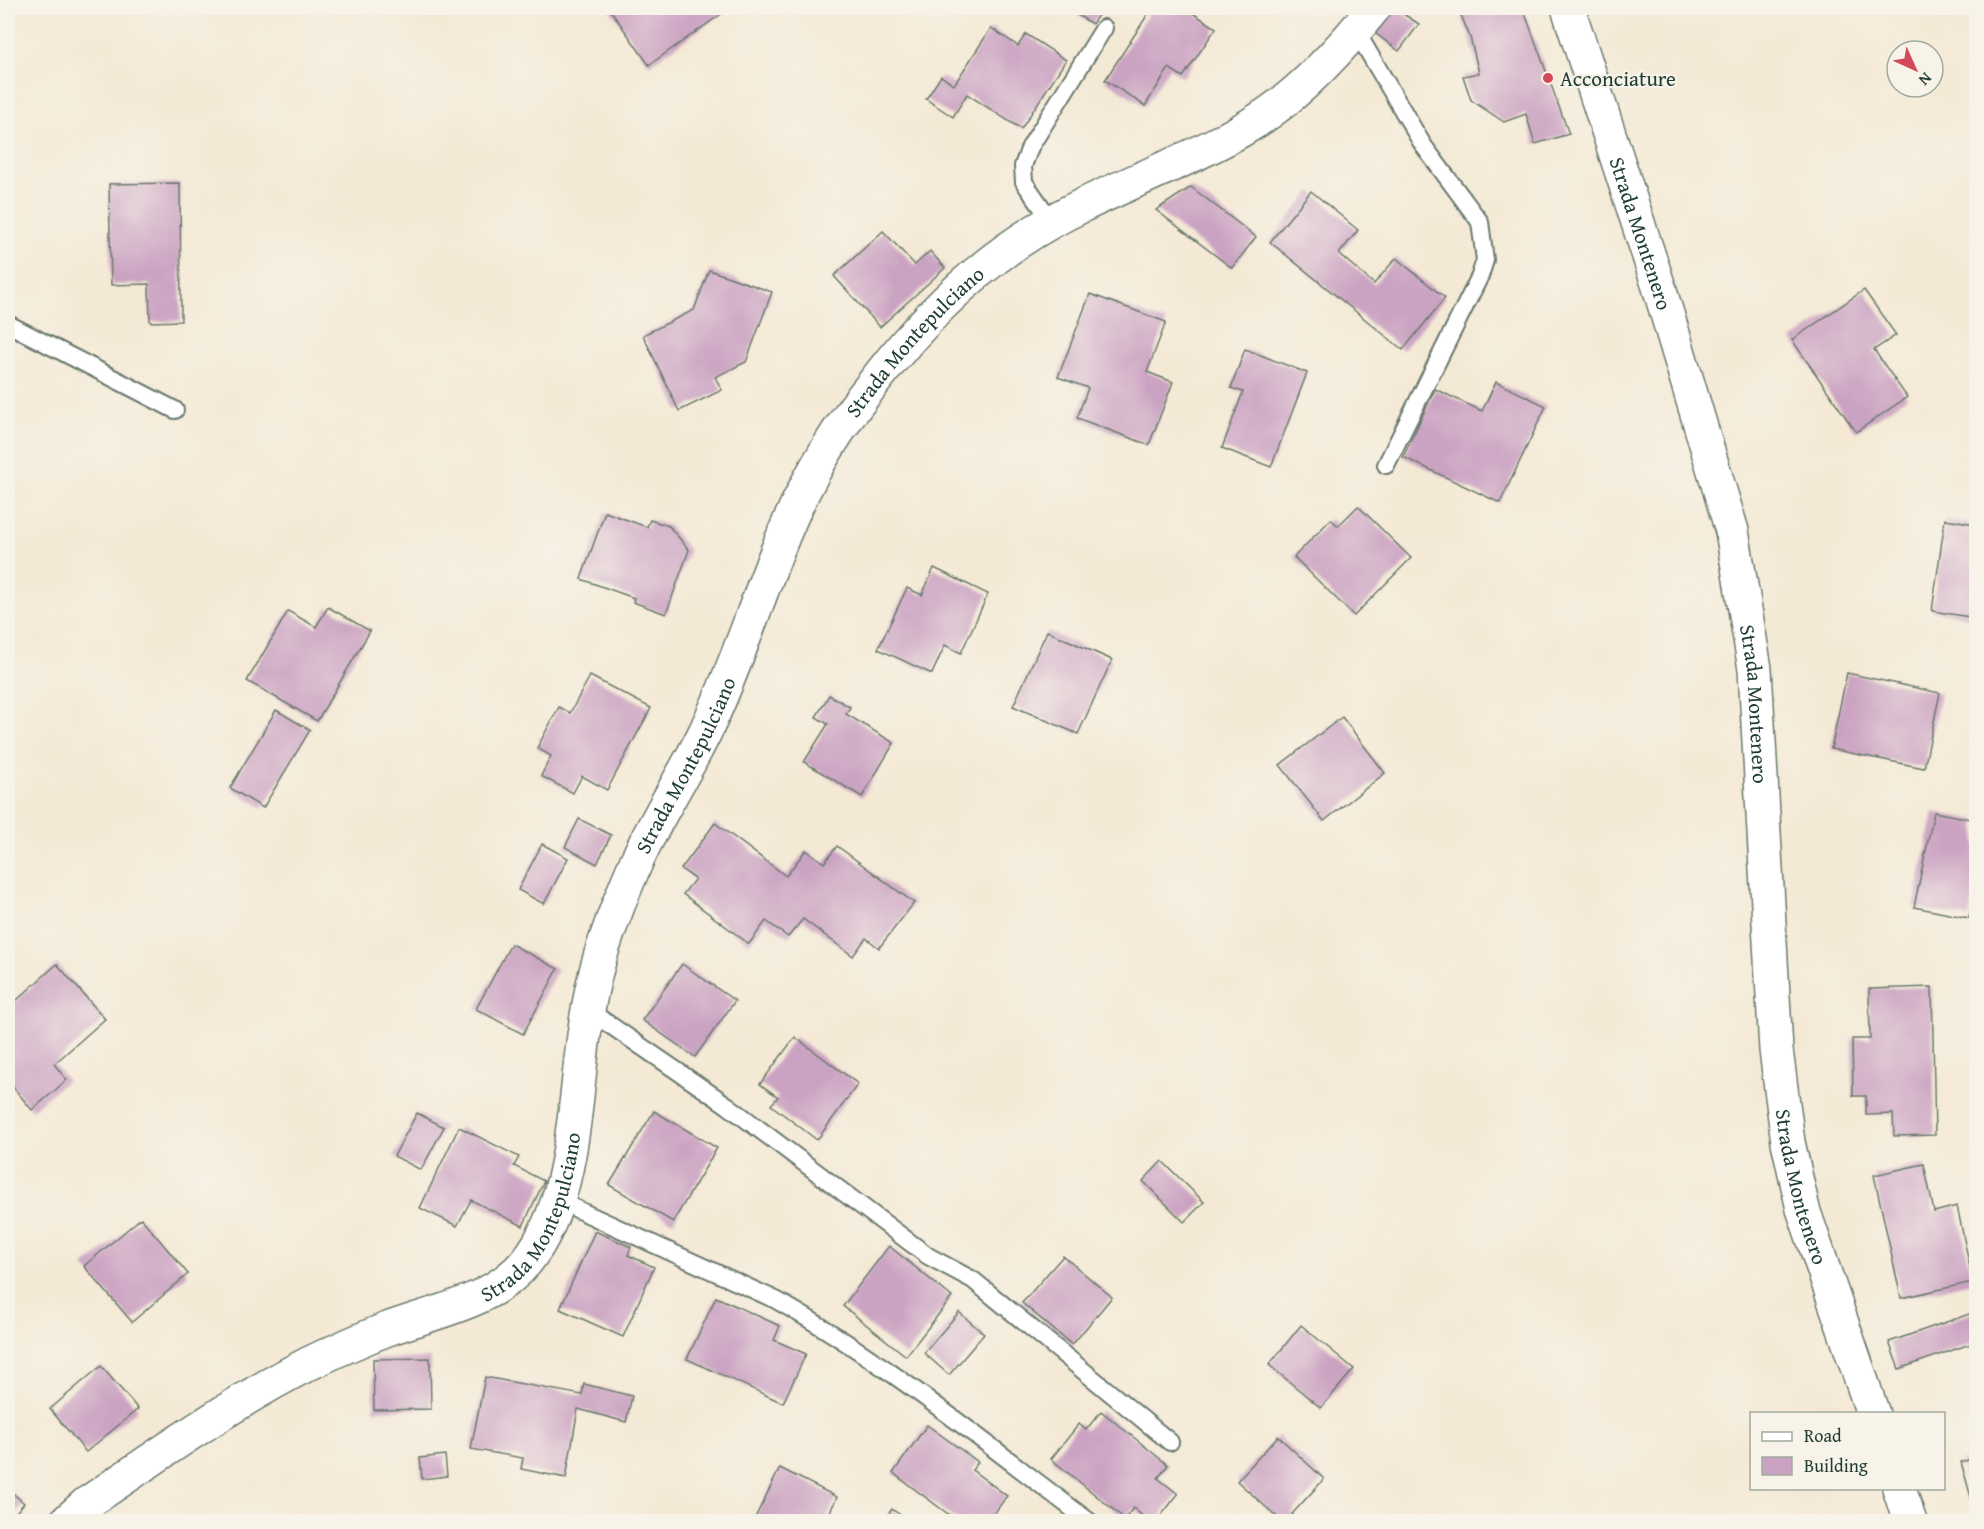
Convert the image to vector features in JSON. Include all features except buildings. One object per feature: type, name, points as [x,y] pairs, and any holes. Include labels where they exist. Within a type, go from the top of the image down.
[{"type":"street","name":"Strada Montenero","points":[[1568,8],[1659,287],[1732,531],[1755,669],[1776,1050],[1788,1142],[1803,1209],[1873,1412]]},
{"type":"street","name":"Strada Montepulciano","points":[[66,1521],[115,1484],[248,1396],[388,1329],[457,1307],[502,1283],[523,1266],[544,1236],[558,1201],[575,1121],[588,1010],[606,939],[638,859],[707,729],[786,528],[830,442],[873,383],[915,332],[965,284],[1017,242],[1078,207],[1229,137],[1273,110],[1305,83],[1365,19]]},
{"type":"street","points":[[1900,1490],[1910,1521]]},
{"type":"lane","points":[[1365,19],[1423,145],[1480,222],[1485,260],[1480,276],[1386,465]]},
{"type":"lane","points":[[1052,222],[1024,182],[1023,166],[1029,147],[1104,28]]},
{"type":"lane","points":[[8,324],[175,410]]},
{"type":"lane","points":[[588,1010],[726,1105],[928,1256],[973,1280],[1170,1442]]},
{"type":"lane","points":[[558,1201],[776,1300],[808,1318],[906,1385],[1090,1521]]},
{"type":"place","name":"Acconciature","points":[[1548,78]]}]
